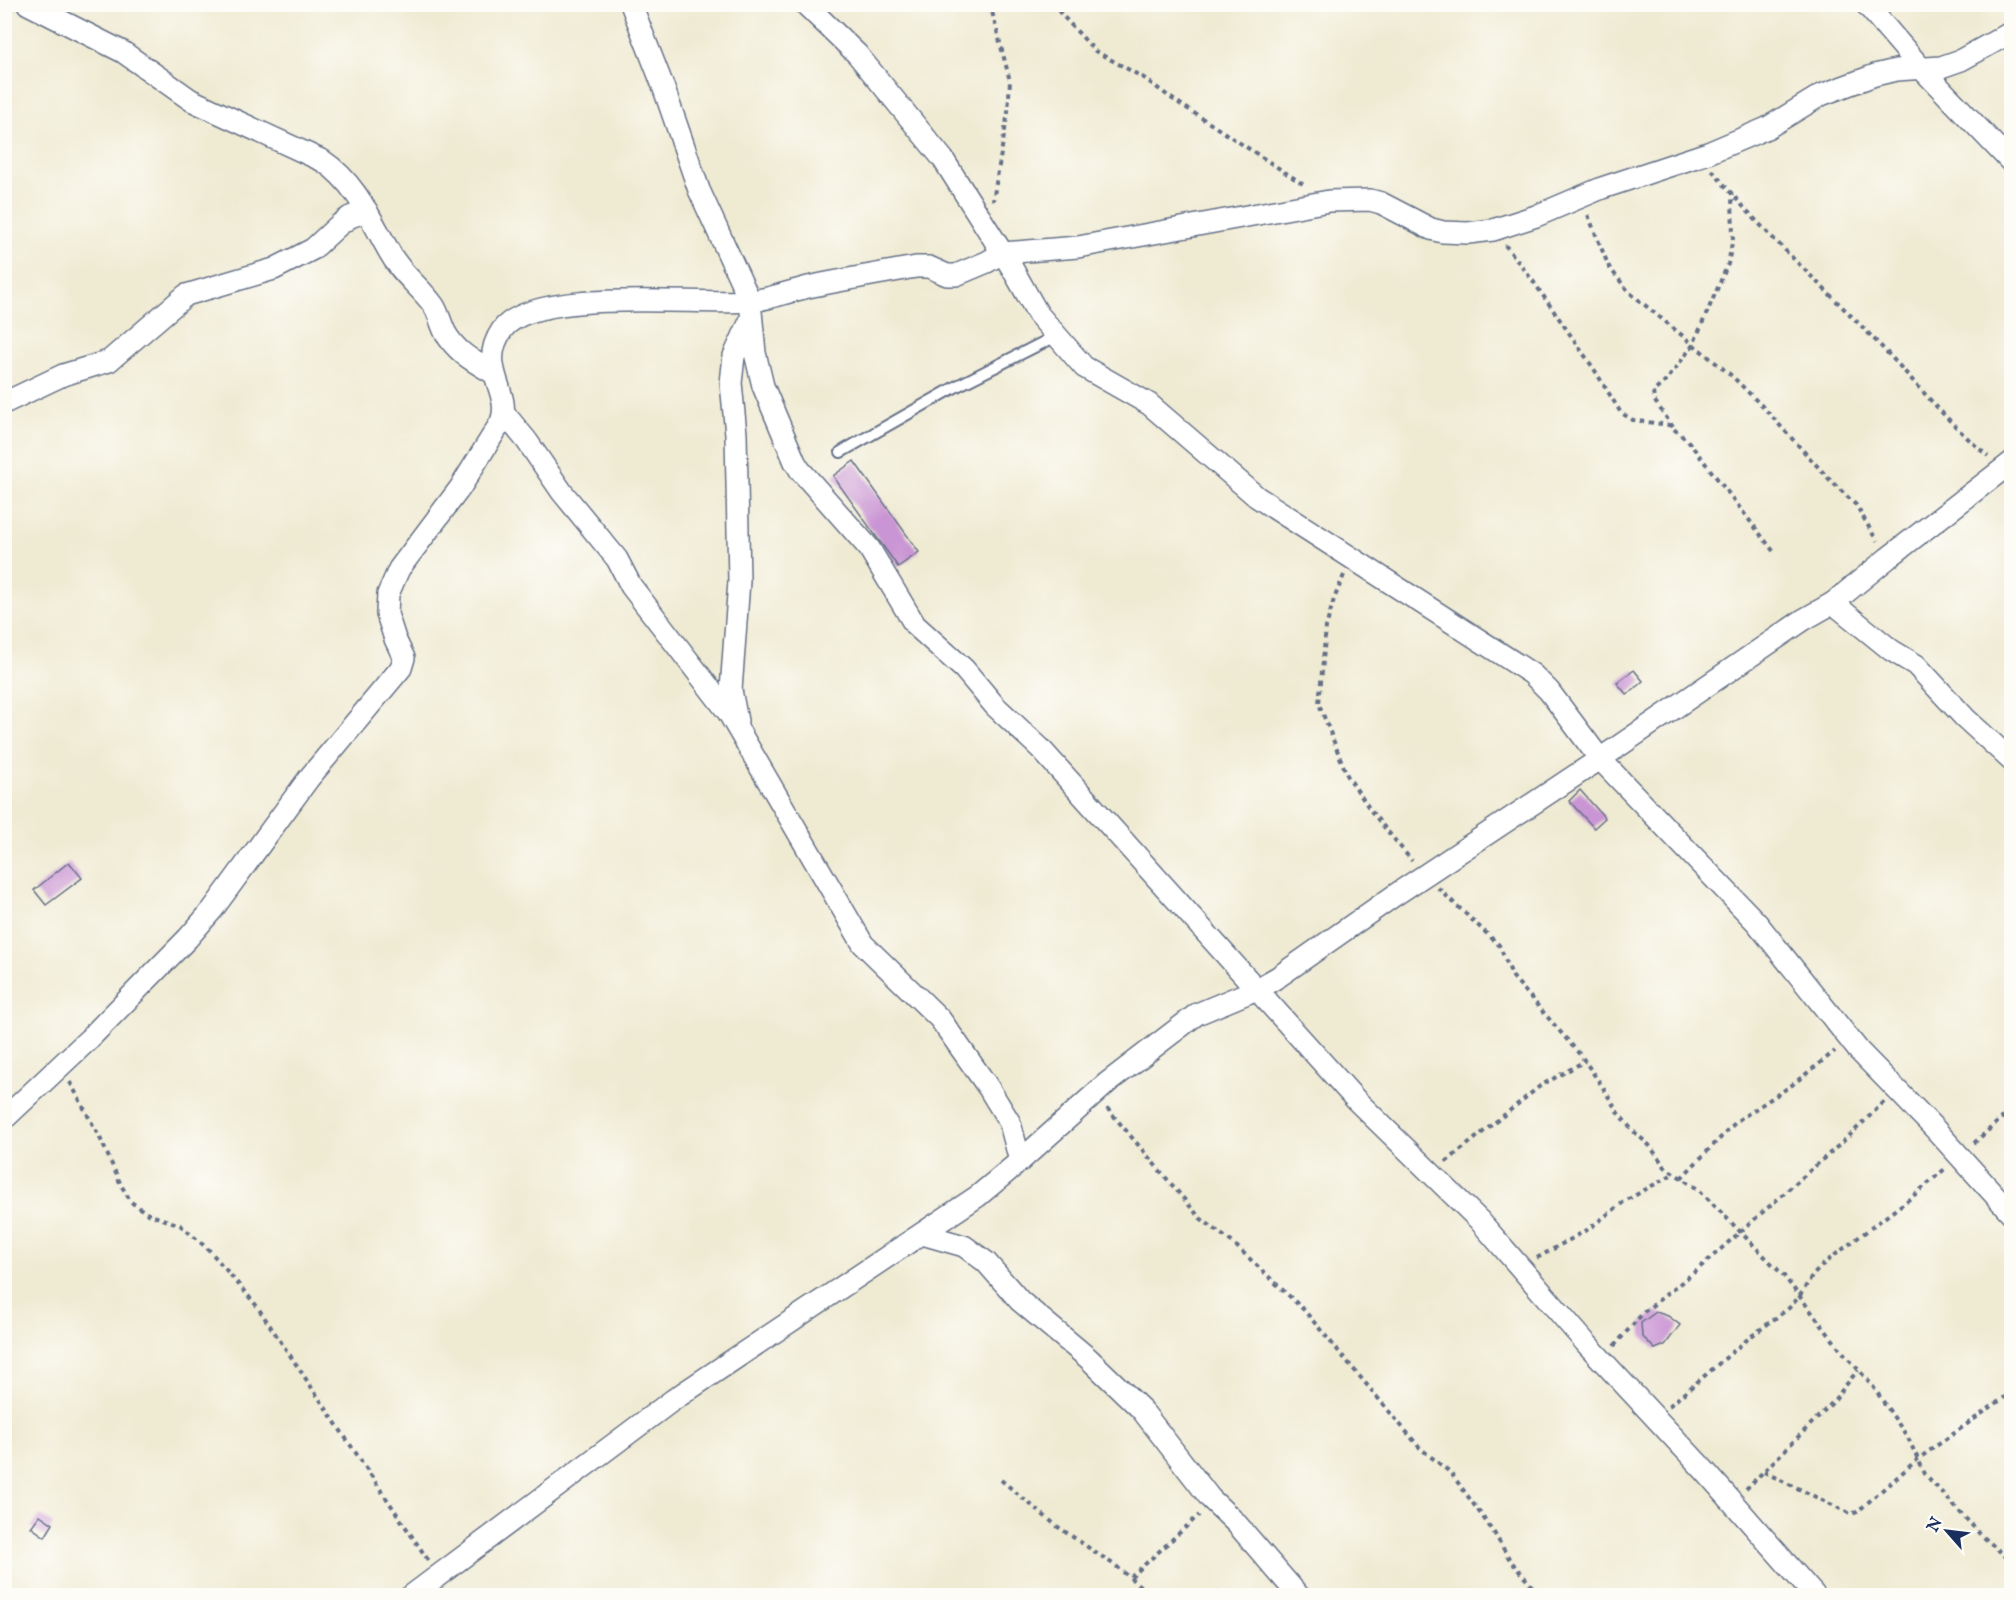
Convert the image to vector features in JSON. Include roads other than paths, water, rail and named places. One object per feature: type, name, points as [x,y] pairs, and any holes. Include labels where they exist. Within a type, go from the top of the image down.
[{"type":"street","points":[[28,4],[123,52],[190,100],[323,161],[333,168],[367,211],[391,256],[435,307],[454,347],[465,357],[493,373]]},
{"type":"street","points":[[631,4],[663,86],[699,190],[751,309],[755,353],[763,386],[795,462],[869,548],[915,625],[964,669],[995,706],[1040,748],[1357,1101],[1479,1220],[1601,1360],[1815,1596]]},
{"type":"street","points":[[805,4],[857,54],[936,150],[1038,314],[1084,367],[1149,404],[1257,497],[1532,674],[1549,691],[1600,759],[1757,924],[1849,1039],[2012,1214]]},
{"type":"street","points":[[1866,4],[1922,68],[2012,163]]},
{"type":"street","points":[[4,1119],[62,1065],[188,938],[213,909],[309,778],[401,668],[404,658],[387,614],[388,594],[399,569],[460,488],[504,413],[504,404],[493,373],[494,346],[502,331],[511,321],[559,305],[602,302],[751,309],[779,296],[810,286],[916,267],[929,267],[947,275],[956,274],[987,262],[1002,253],[1078,247],[1329,201],[1370,200],[1431,229],[1443,232],[1468,233],[1493,230],[1700,155],[1767,128],[1821,95],[1875,75],[1896,70],[1941,67],[1961,60],[2012,32]]},
{"type":"street","points":[[4,403],[63,375],[109,361],[186,295],[274,269],[313,249],[350,217],[367,211]]},
{"type":"street","points":[[740,733],[731,690],[739,581],[736,434],[731,383],[734,356],[751,309]]},
{"type":"street","points":[[504,413],[527,441],[562,492],[617,559],[631,586],[728,712],[863,944],[940,1019],[988,1087],[1010,1123],[1020,1161]]},
{"type":"street","points":[[411,1596],[673,1400],[978,1196],[1095,1093],[1197,1014],[1257,989],[1278,977],[1803,620],[1833,603],[1887,558],[2009,465]]},
{"type":"street","points":[[1833,603],[1891,650],[1916,665],[1965,718],[2012,761]]},
{"type":"street","points":[[922,1234],[964,1246],[986,1262],[1020,1300],[1088,1358],[1141,1409],[1210,1498],[1236,1523],[1299,1596]]},
{"type":"lane","points":[[841,452],[957,386],[1056,336]]}]
